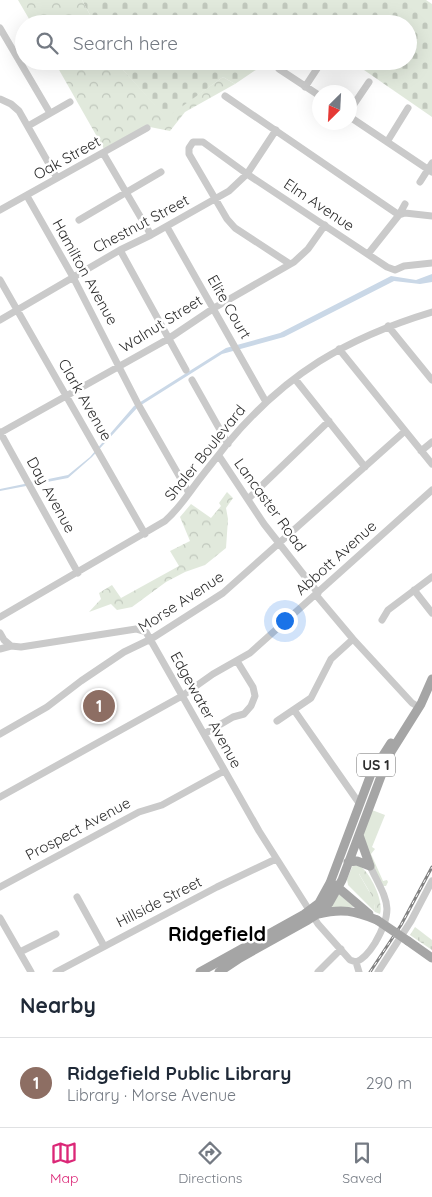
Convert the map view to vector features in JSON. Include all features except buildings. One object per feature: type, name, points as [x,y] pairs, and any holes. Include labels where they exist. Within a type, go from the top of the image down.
[{"type":"main road","name":"US 1","points":[[218,972],[329,903],[338,887],[389,755],[419,707],[432,679]]},
{"type":"main road","name":"US 1","points":[[200,972],[313,914],[330,883],[359,803],[378,761],[405,727]]},
{"type":"main road","points":[[359,803],[365,808],[367,814]]},
{"type":"main road","points":[[359,834],[370,866]]},
{"type":"main road","points":[[348,862],[358,861],[370,866]]},
{"type":"main road","points":[[330,883],[338,887],[377,920],[432,958]]},
{"type":"main road","points":[[313,914],[341,910],[354,911],[377,920]]},
{"type":"main road","points":[[218,972],[235,953]]},
{"type":"street","points":[[0,28],[15,54]]},
{"type":"street","points":[[25,70],[50,113]]},
{"type":"street","points":[[282,70],[312,91]]},
{"type":"street","points":[[306,87],[316,70]]},
{"type":"street","points":[[357,100],[369,82]]},
{"type":"street","points":[[226,96],[399,215]]},
{"type":"street","points":[[0,99],[7,101],[15,107],[28,126],[57,178]]},
{"type":"street","points":[[28,126],[70,102]]},
{"type":"street","points":[[387,142],[408,108]]},
{"type":"street","points":[[357,121],[387,142],[431,168],[420,182]]},
{"type":"street","name":"Oak Street","points":[[2,209],[148,128]]},
{"type":"street","name":"Chestnut Street","points":[[0,320],[120,250],[151,235],[229,191],[247,174],[276,130]]},
{"type":"street","name":"Elm Avenue","points":[[215,199],[190,154],[191,145],[196,141],[203,142],[247,174],[391,269],[432,263]]},
{"type":"street","points":[[103,153],[151,235]]},
{"type":"street","points":[[79,220],[160,172]]},
{"type":"street","name":"Hamilton Avenue","points":[[27,196],[73,277],[139,405],[189,493]]},
{"type":"street","points":[[215,199],[235,228],[290,264]]},
{"type":"street","points":[[0,201],[2,209]]},
{"type":"street","points":[[368,254],[399,215],[405,204]]},
{"type":"street","points":[[399,215],[405,213],[432,216]]},
{"type":"street","name":"Walnut Street","points":[[0,432],[168,339],[214,308],[290,264],[308,249],[325,225]]},
{"type":"street","name":"Elite Court","points":[[167,226],[266,402]]},
{"type":"street","points":[[120,250],[186,370]]},
{"type":"street","name":"Clark Avenue","points":[[0,280],[145,534]]},
{"type":"street","name":"Shaler Boulevard","points":[[0,617],[166,521],[178,510],[228,444],[266,402],[295,379],[339,349],[388,326],[432,312]]},
{"type":"street","points":[[388,326],[432,380]]},
{"type":"street","points":[[339,349],[432,464]]},
{"type":"street","points":[[295,379],[365,467]]},
{"type":"street","name":"Lancaster Road","points":[[192,380],[228,444]]},
{"type":"street","points":[[248,500],[329,421]]},
{"type":"street","name":"Morse Avenue","points":[[0,734],[47,707],[124,652],[151,639],[223,593],[405,431]]},
{"type":"street","name":"Day Avenue","points":[[0,432],[78,573]]},
{"type":"street","points":[[421,450],[432,442]]},
{"type":"street","name":"Lancaster Road","points":[[219,456],[279,544],[352,639],[419,707]]},
{"type":"street","name":"Abbott Avenue","points":[[0,797],[182,696],[213,674],[237,661],[262,643],[432,490]]},
{"type":"street","points":[[382,620],[388,610],[432,577]]},
{"type":"street","points":[[414,590],[432,612]]},
{"type":"street","points":[[0,649],[136,629],[146,632],[151,639]]},
{"type":"street","points":[[0,633],[11,646]]},
{"type":"street","name":"Edgewater Avenue","points":[[151,639],[224,771],[276,858],[313,914],[350,960],[356,962]]},
{"type":"street","points":[[277,721],[311,698],[332,659],[352,639]]},
{"type":"street","points":[[204,734],[233,717],[244,714],[252,706],[255,696],[253,686],[237,661]]},
{"type":"street","points":[[294,710],[359,803]]},
{"type":"street","name":"Prospect Avenue","points":[[0,887],[139,812],[162,806],[224,771]]},
{"type":"street","name":"Hillside Street","points":[[56,972],[276,858]]},
{"type":"street","points":[[359,972],[356,962],[361,960],[372,947],[382,930],[388,910],[370,866]]},
{"type":"street","points":[[378,972],[411,921],[432,881]]},
{"type":"street","points":[[77,896],[104,946]]},
{"type":"street","points":[[0,918],[31,972]]},
{"type":"street","points":[[20,952],[56,934]]},
{"type":"street","points":[[318,972],[341,949]]},
{"type":"green space","points":[[18,0],[82,0],[90,15],[27,15]]},
{"type":"green space","points":[[82,0],[426,0],[432,4],[432,117],[364,70],[417,70],[417,15],[90,15]]},
{"type":"green space","points":[[59,70],[123,70],[166,117],[223,77],[235,84],[185,112],[170,131],[145,126],[104,149]]},
{"type":"green space","points":[[123,70],[256,70],[235,84],[223,77],[166,118]]},
{"type":"green space","points":[[227,492],[233,498],[226,508],[228,519],[226,548],[205,565],[185,572],[166,582],[132,607],[117,610],[111,604],[89,612],[101,599],[99,593],[112,585],[121,598],[179,566],[170,551],[190,541],[180,517],[191,504],[211,518],[221,506],[219,503]]},
{"type":"green space","points":[[372,810],[385,815],[372,847],[375,849],[371,854],[383,881],[387,880],[388,882],[386,886],[382,886],[363,845],[362,837]]},
{"type":"green space","points":[[353,865],[360,866],[359,874],[374,900],[375,912],[348,885],[347,879]]},
{"type":"green space","points":[[359,866],[368,875],[376,888],[380,902],[380,914],[375,912],[371,894],[357,869]]},
{"type":"green space","points":[[339,894],[354,907],[331,907]]},
{"type":"green space","points":[[415,927],[432,940],[432,950],[410,935]]},
{"type":"water","points":[[432,274],[432,282],[420,284],[394,281],[284,337],[222,354],[138,407],[92,457],[68,478],[0,491],[0,489],[68,475],[90,457],[134,406],[226,348],[280,333],[391,276],[416,280]]},
{"type":"railway","points":[[370,972],[401,925],[432,867]]},
{"type":"place","name":"Ridgefield Public Library","points":[[99,706]]},
{"type":"district","name":"Ridgefield","points":[[217,934]]}]
